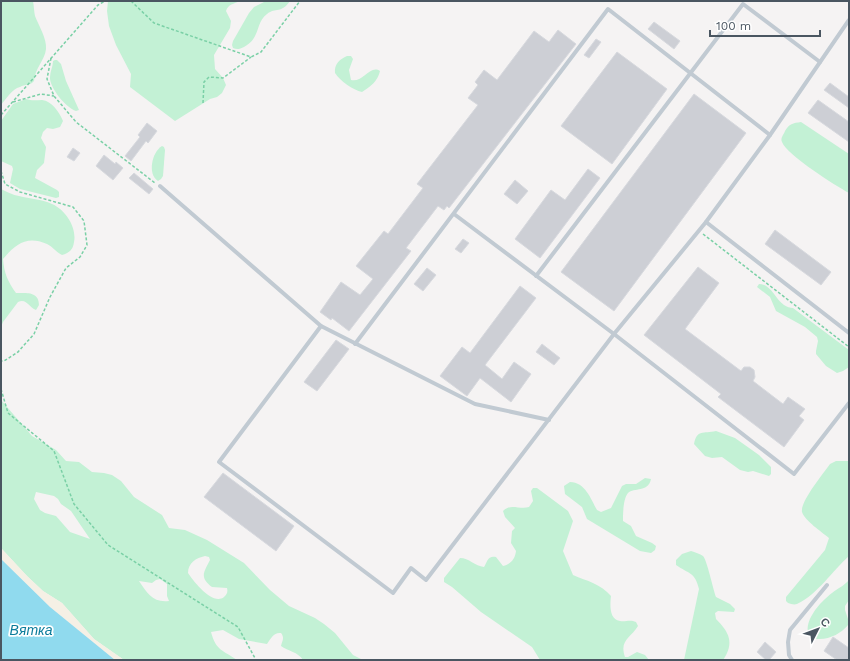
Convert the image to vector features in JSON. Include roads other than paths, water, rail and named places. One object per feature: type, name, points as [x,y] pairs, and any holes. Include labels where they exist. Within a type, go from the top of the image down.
[{"type":"lane","points":[[536,276],[743,4],[820,62]]},
{"type":"lane","points":[[355,344],[608,9],[770,135]]},
{"type":"lane","points":[[322,326],[219,462],[393,593],[411,568],[426,580],[614,334],[706,222],[770,135],[849,20]]},
{"type":"lane","points":[[160,186],[322,326],[475,404],[549,420]]},
{"type":"lane","points":[[454,214],[614,334],[794,474],[849,403]]},
{"type":"lane","points":[[706,222],[849,332]]},
{"type":"lane","points":[[792,660],[789,655],[788,642],[790,630],[827,586]]},
{"type":"water","name":"Вятка","points":[[1,559],[50,607],[115,660],[1,660]]}]
